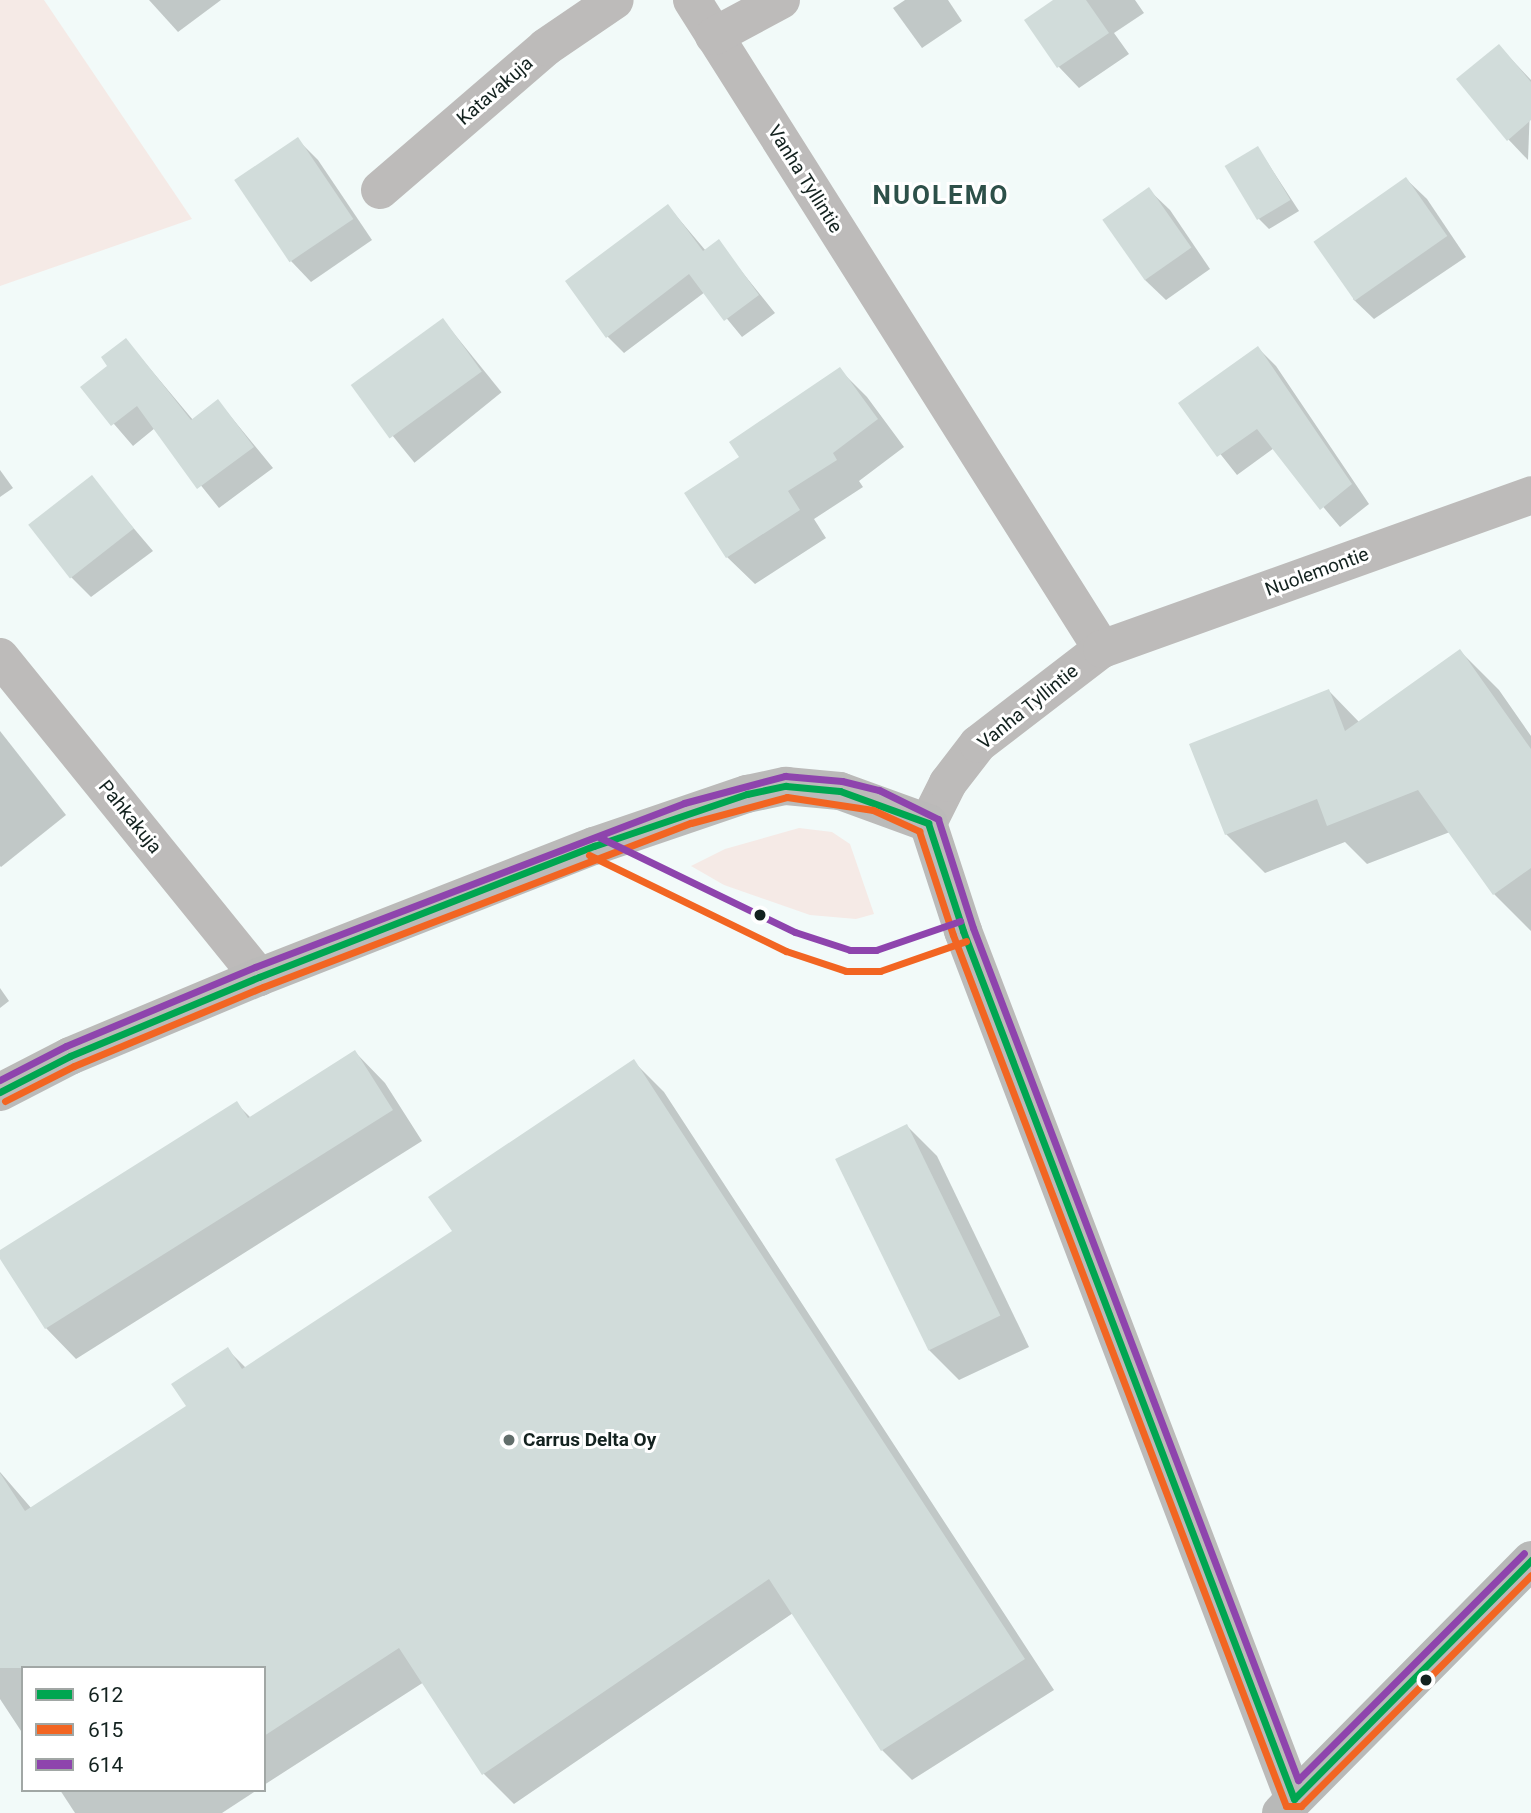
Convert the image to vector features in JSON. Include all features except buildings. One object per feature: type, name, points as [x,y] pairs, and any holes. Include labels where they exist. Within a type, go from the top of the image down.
[{"type":"highway","points":[[1292,1808],[1531,1560]]},
{"type":"street","name":"Katavakuja","points":[[380,190],[546,47],[615,0]]},
{"type":"street","name":"Vanha Tyllintie","points":[[692,0],[1102,649],[978,744],[948,783],[929,823]]},
{"type":"street","points":[[714,36],[780,0]]},
{"type":"street","name":"Nuolemontie","points":[[1102,649],[1531,495]]},
{"type":"street","name":"Pahkakuja","points":[[0,657],[259,977]]},
{"type":"street","points":[[0,1091],[70,1056],[259,977],[594,846],[747,794],[786,786],[830,789],[876,800],[929,823],[963,931],[1292,1808]]},
{"type":"shaded area","points":[[0,0],[44,0],[192,219],[0,286]]},
{"type":"shaded area","points":[[799,828],[832,832],[850,844],[874,914],[856,919],[810,915],[724,885],[691,866],[725,849]]},
{"type":"transit line","name":"614","points":[[0,1080],[66,1046],[255,967],[684,803],[785,776],[842,781],[879,790],[938,819],[973,928],[1298,1780],[1524,1553]]},
{"type":"transit line","name":"612","points":[[0,1092],[70,1056],[259,977],[594,846],[747,794],[786,786],[840,791],[928,823]]},
{"type":"transit line","name":"615","points":[[5,1101],[74,1066],[263,987],[691,823],[787,797],[873,810],[919,831],[953,935],[1286,1806],[1301,1806],[1531,1575]]},
{"type":"transit line","name":"612","points":[[928,823],[963,931],[1294,1799]]},
{"type":"transit line","name":"614","points":[[599,837],[795,932],[850,950],[876,950],[960,921]]},
{"type":"transit line","name":"615","points":[[589,855],[786,951],[846,971],[880,971],[966,941]]},
{"type":"transit line","name":"612","points":[[1294,1799],[1531,1560]]},
{"type":"place","name":"Carrus Delta Oy","points":[[509,1440]]},
{"type":"district","name":"NUOLEMO","points":[[941,196]]}]
